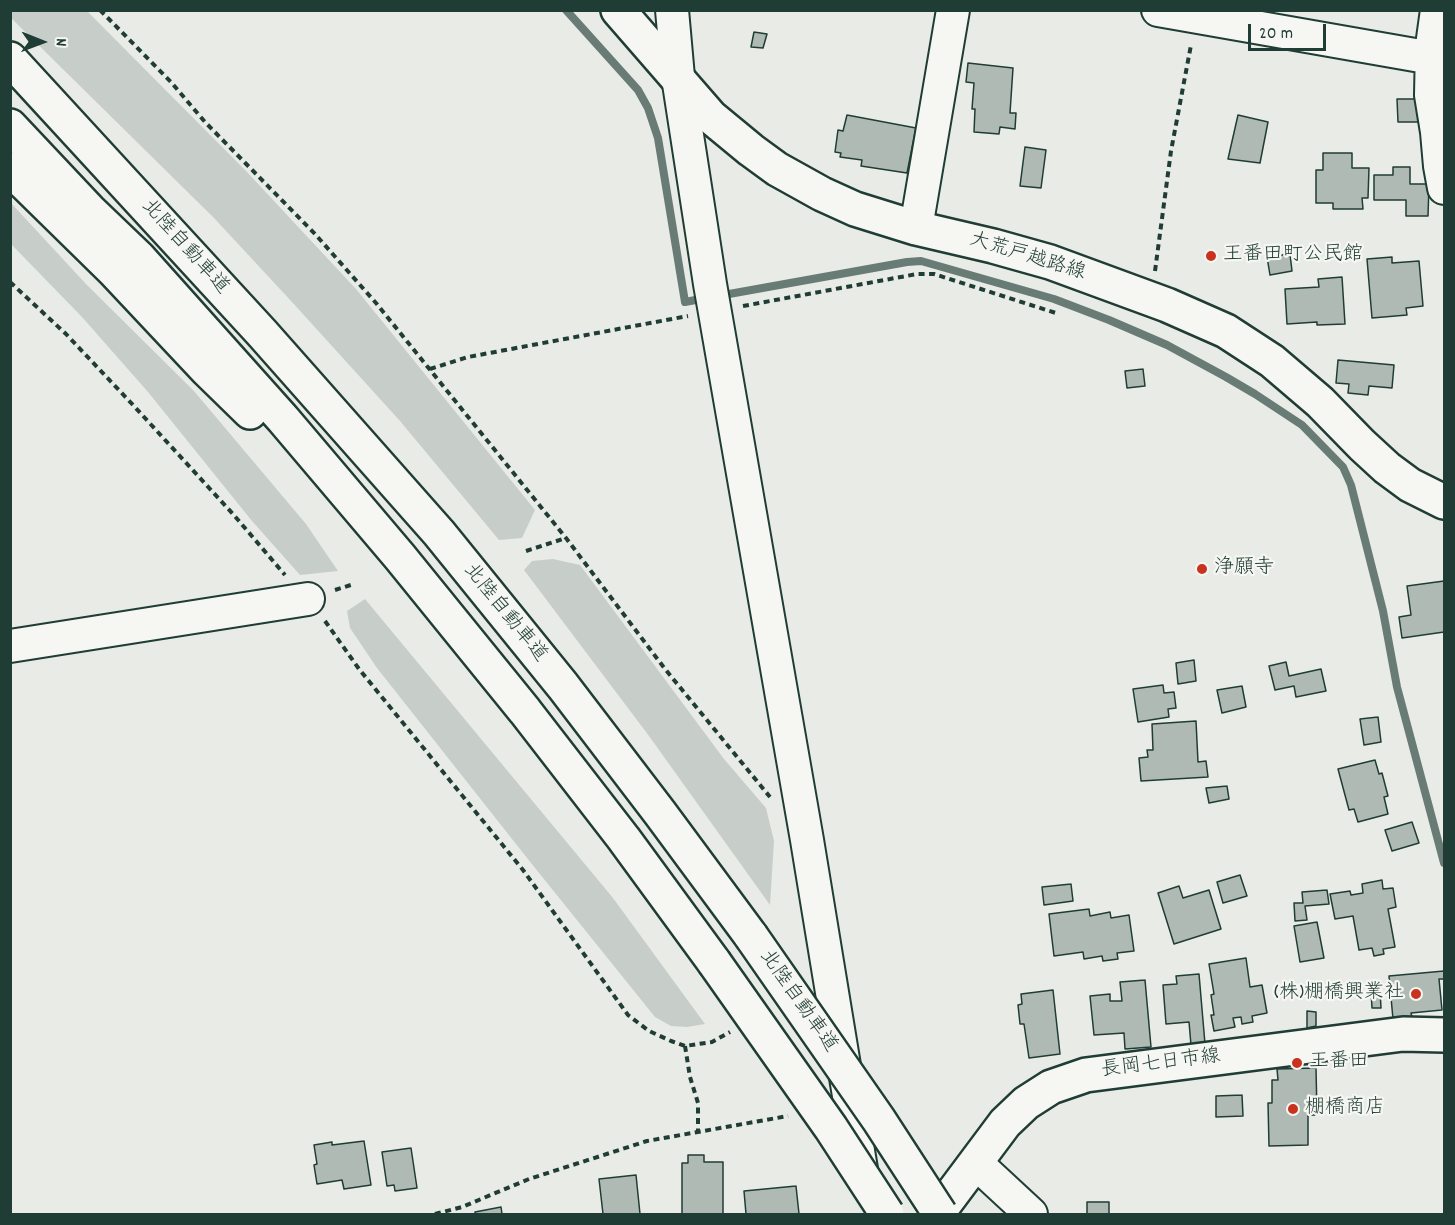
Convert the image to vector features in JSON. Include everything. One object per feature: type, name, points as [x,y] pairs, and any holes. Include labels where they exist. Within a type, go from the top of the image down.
[{"type":"main road","name":"大荒戸越路線","points":[[618,10],[711,117],[777,169],[855,209],[916,228],[1050,262],[1148,297],[1226,331],[1272,361],[1320,402],[1387,468],[1410,485],[1444,502]]},
{"type":"main road","name":"北陸自動車道","points":[[10,59],[262,333],[439,533],[563,686],[751,936],[879,1120],[939,1215]]},
{"type":"main road","name":"北陸自動車道","points":[[10,126],[91,212],[139,258],[283,419],[400,557],[525,711],[624,839],[714,962],[831,1128],[887,1215]]},
{"type":"main road","name":"北陸自動車道","points":[[10,169],[114,271],[379,546],[525,711]]},
{"type":"main road","name":"長岡七日市線","points":[[939,1215],[1005,1123],[1026,1103],[1051,1087],[1086,1075],[1403,1034],[1444,1035]]},
{"type":"street","points":[[672,10],[678,77],[713,297],[869,1215]]},
{"type":"street","points":[[916,228],[954,10]]},
{"type":"street","points":[[1158,10],[1432,58]]},
{"type":"street","points":[[1437,10],[1432,46],[1431,95],[1444,188]]},
{"type":"street","points":[[10,646],[308,599]]},
{"type":"street","points":[[976,1163],[1031,1215]]},
{"type":"path","points":[[100,10],[171,82],[205,122],[315,234],[376,303],[566,538],[665,669],[777,805]]},
{"type":"path","points":[[1148,297],[1157,262],[1172,151],[1196,17]]},
{"type":"path","points":[[430,369],[468,357],[713,297],[917,274],[934,274],[1059,314]]},
{"type":"path","points":[[10,282],[66,334],[133,405],[308,599],[359,669],[523,870],[628,1015],[649,1032],[685,1046],[712,1042],[731,1032]]},
{"type":"path","points":[[526,551],[566,538]]},
{"type":"path","points":[[685,1046],[690,1077],[698,1103],[698,1132]]},
{"type":"path","points":[[435,1215],[462,1207],[529,1179],[647,1141],[791,1115]]},
{"type":"shaded area","points":[[10,11],[87,11],[247,172],[356,289],[535,510],[522,538],[499,540],[400,421],[292,302],[214,218],[11,18]]},
{"type":"shaded area","points":[[11,203],[86,284],[194,391],[306,524],[338,571],[300,575],[252,521],[148,392],[82,317],[11,244]]},
{"type":"shaded area","points":[[553,559],[580,565],[724,759],[766,808],[774,841],[770,905],[649,736],[524,570],[532,561]]},
{"type":"shaded area","points":[[365,599],[613,898],[705,1024],[687,1027],[671,1026],[655,1017],[531,863],[377,668],[350,628],[347,611]]},
{"type":"building","points":[[754,32],[767,34],[763,48],[751,47]]},
{"type":"building","points":[[968,63],[1013,68],[1010,113],[1016,113],[1015,129],[1000,127],[999,134],[974,132],[975,109],[972,109],[974,83],[966,82]]},
{"type":"building","points":[[1397,99],[1419,99],[1420,122],[1398,122]]},
{"type":"building","points":[[847,115],[916,128],[907,173],[861,166],[862,160],[840,157],[841,153],[835,152],[838,130],[843,131]]},
{"type":"building","points":[[1238,115],[1268,122],[1260,163],[1228,159]]},
{"type":"building","points":[[1025,147],[1046,150],[1041,188],[1020,186]]},
{"type":"building","points":[[1323,153],[1352,153],[1352,168],[1369,168],[1368,198],[1362,198],[1363,209],[1333,209],[1333,203],[1316,203],[1316,170],[1323,170]]},
{"type":"building","points":[[1393,167],[1410,167],[1410,184],[1429,184],[1428,216],[1406,216],[1406,200],[1374,200],[1374,175],[1393,175]]},
{"type":"building","points":[[1290,254],[1292,271],[1270,275],[1267,257]]},
{"type":"building","points":[[1392,257],[1392,263],[1419,261],[1423,306],[1406,308],[1407,315],[1372,318],[1367,259]]},
{"type":"building","points":[[1342,277],[1345,324],[1317,325],[1317,322],[1287,324],[1285,289],[1319,287],[1318,279]]},
{"type":"building","points":[[1338,360],[1394,365],[1392,388],[1369,386],[1368,395],[1348,393],[1349,384],[1336,383]]},
{"type":"building","points":[[1143,369],[1145,386],[1127,388],[1125,371]]},
{"type":"building","points":[[1444,581],[1444,632],[1402,638],[1399,617],[1411,615],[1407,586]]},
{"type":"building","points":[[1194,660],[1196,681],[1178,684],[1176,663]]},
{"type":"building","points":[[1286,662],[1289,676],[1321,669],[1326,691],[1296,697],[1294,686],[1275,690],[1269,666]]},
{"type":"building","points":[[1163,685],[1164,693],[1174,692],[1176,708],[1168,709],[1169,717],[1138,722],[1133,689]]},
{"type":"building","points":[[1242,686],[1246,707],[1222,713],[1217,690]]},
{"type":"building","points":[[1378,717],[1381,742],[1364,745],[1360,719]]},
{"type":"building","points":[[1196,721],[1198,762],[1206,761],[1208,777],[1141,781],[1139,758],[1148,757],[1147,750],[1153,750],[1152,724]]},
{"type":"building","points":[[1375,760],[1379,774],[1382,773],[1388,796],[1384,797],[1388,814],[1358,822],[1354,809],[1349,810],[1338,769]]},
{"type":"building","points":[[1227,786],[1229,799],[1209,803],[1206,788]]},
{"type":"building","points":[[1412,822],[1419,843],[1392,851],[1385,830]]},
{"type":"building","points":[[1240,875],[1247,896],[1223,903],[1217,882]]},
{"type":"building","points":[[1382,880],[1383,889],[1393,888],[1396,907],[1388,909],[1395,947],[1383,949],[1384,954],[1374,956],[1372,948],[1359,950],[1353,916],[1335,919],[1330,894],[1350,891],[1351,895],[1363,893],[1362,884]]},
{"type":"building","points":[[1071,884],[1073,901],[1044,905],[1042,887]]},
{"type":"building","points":[[1179,886],[1183,898],[1209,890],[1221,929],[1174,944],[1158,893]]},
{"type":"building","points":[[1327,890],[1329,904],[1305,906],[1307,920],[1295,921],[1294,903],[1303,903],[1302,892]]},
{"type":"building","points":[[1089,909],[1090,916],[1110,912],[1111,918],[1129,915],[1134,951],[1117,953],[1118,959],[1103,961],[1102,956],[1084,959],[1083,952],[1054,956],[1049,914]]},
{"type":"building","points":[[1317,922],[1324,958],[1300,962],[1294,926]]},
{"type":"building","points":[[1246,958],[1250,987],[1262,985],[1267,1013],[1252,1016],[1253,1022],[1242,1024],[1241,1017],[1233,1018],[1235,1027],[1214,1031],[1211,995],[1214,994],[1209,964]]},
{"type":"building","name":"(株)棚橋興業社","points":[[1444,971],[1444,979],[1439,979],[1442,1010],[1411,1013],[1412,1017],[1393,1019],[1389,976]]},
{"type":"building","points":[[1199,974],[1205,1044],[1191,1045],[1189,1022],[1166,1024],[1163,985],[1177,984],[1176,976]]},
{"type":"building","points":[[1145,980],[1151,1047],[1125,1049],[1124,1033],[1094,1035],[1090,996],[1110,994],[1110,1001],[1122,1001],[1120,982]]},
{"type":"building","points":[[1053,990],[1060,1054],[1029,1058],[1024,1024],[1020,1024],[1018,1005],[1022,1004],[1021,994]]},
{"type":"building","points":[[1371,990],[1380,990],[1381,1008],[1372,1008]]},
{"type":"building","points":[[1307,1011],[1316,1012],[1316,1026],[1307,1028]]},
{"type":"building","name":"棚橋商店","points":[[1316,1068],[1317,1115],[1308,1115],[1308,1145],[1269,1146],[1268,1103],[1272,1103],[1272,1080],[1278,1080],[1277,1069]]},
{"type":"building","points":[[1242,1095],[1243,1116],[1216,1117],[1216,1096]]},
{"type":"building","points":[[364,1141],[371,1185],[344,1189],[342,1180],[317,1184],[314,1145]]},
{"type":"building","points":[[411,1148],[417,1188],[395,1191],[394,1185],[387,1186],[382,1152]]},
{"type":"building","points":[[688,1155],[704,1155],[704,1162],[723,1162],[723,1214],[682,1214],[682,1163],[688,1163]]},
{"type":"building","points":[[636,1175],[640,1214],[603,1214],[599,1179]]},
{"type":"building","points":[[796,1186],[799,1214],[746,1214],[744,1191]]},
{"type":"building","points":[[1087,1202],[1109,1202],[1109,1214],[1087,1214]]},
{"type":"building","points":[[501,1207],[502,1214],[475,1214],[475,1212]]},
{"type":"waterway","points":[[566,10],[638,90],[648,108],[658,138],[685,302],[706,298]]},
{"type":"waterway","points":[[718,296],[921,261],[1054,299],[1109,320],[1167,345],[1226,377],[1302,425],[1343,467],[1351,485],[1383,611],[1397,687],[1444,863]]},
{"type":"place","name":"王番田町公民館","points":[[1211,256]]},
{"type":"place","name":"浄願寺","points":[[1202,569]]},
{"type":"place","name":"(株)棚橋興業社","points":[[1416,994]]},
{"type":"place","name":"王番田","points":[[1297,1063]]},
{"type":"place","name":"棚橋商店","points":[[1293,1109]]}]
